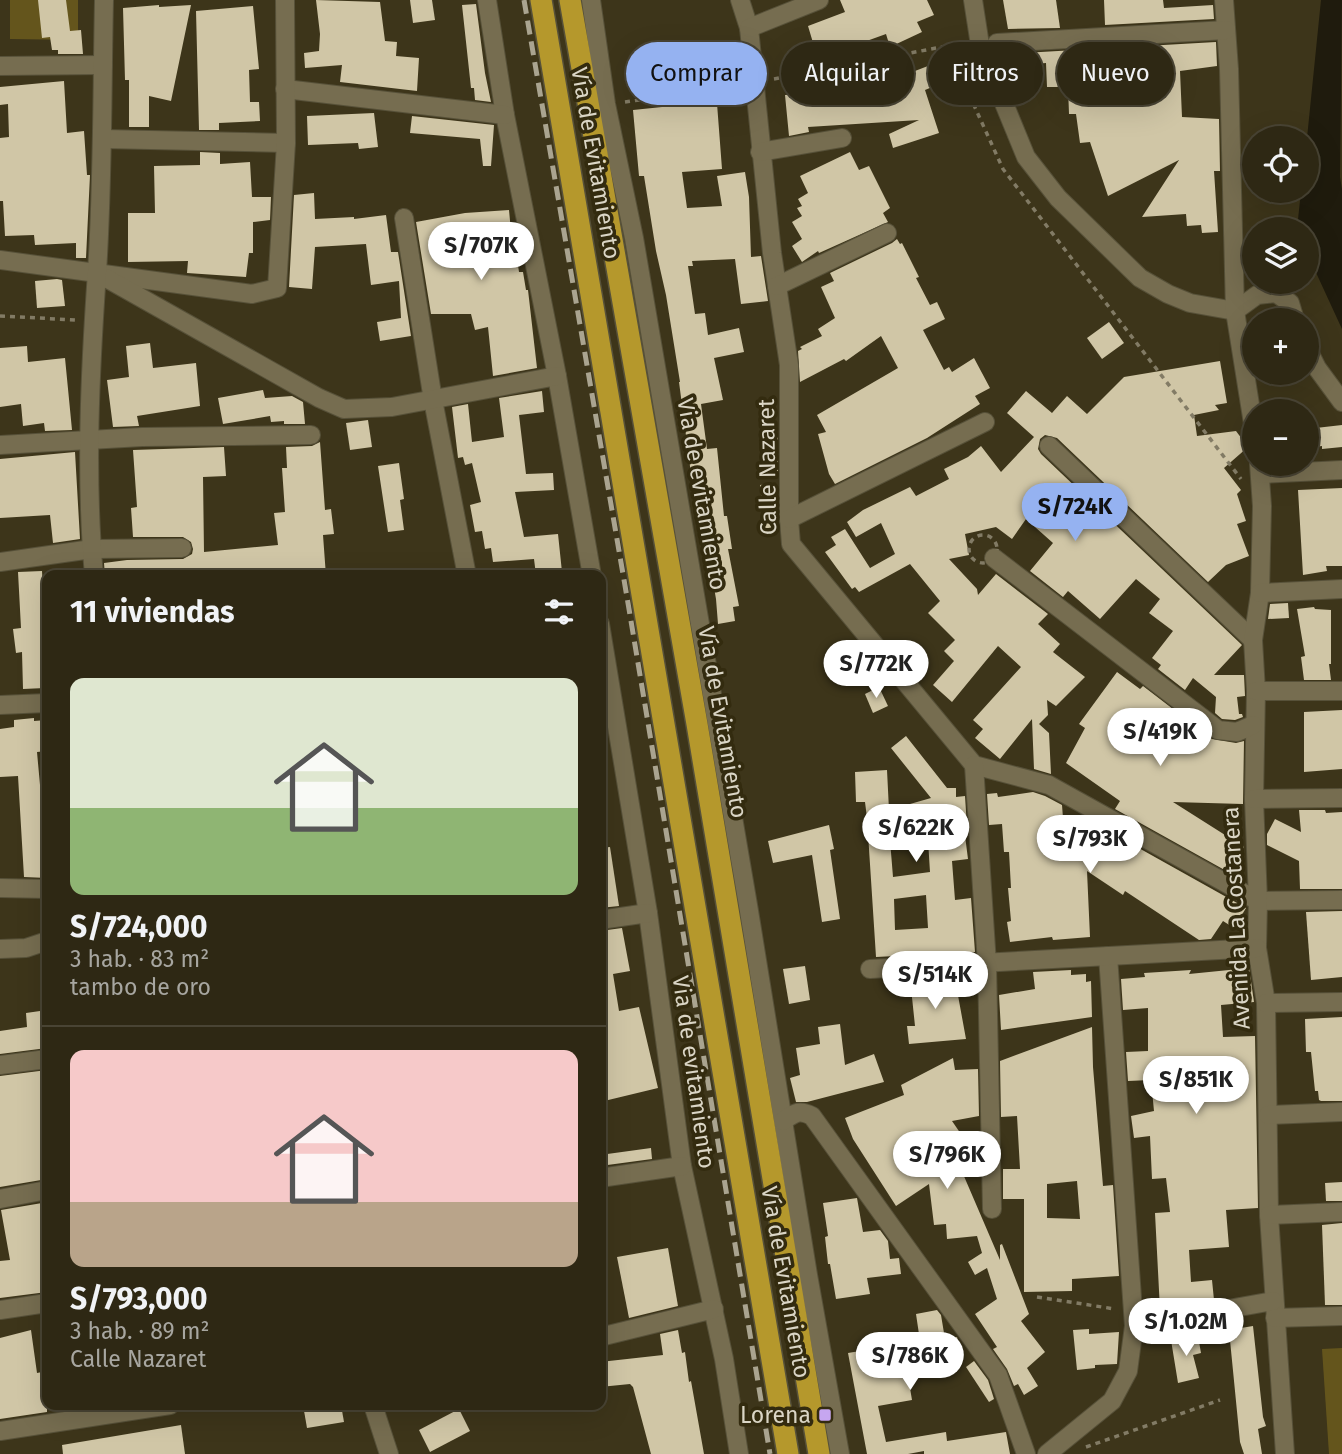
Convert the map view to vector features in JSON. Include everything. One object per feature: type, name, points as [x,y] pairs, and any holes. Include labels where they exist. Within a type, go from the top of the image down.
[{"type":"highway","name":"Vía de Evitamiento","points":[[541,0],[788,1454]]},
{"type":"highway","name":"Vía de Evitamiento","points":[[570,0],[695,710],[818,1454]]},
{"type":"street","points":[[94,570],[90,440],[92,321],[103,139],[104,0]]},
{"type":"street","points":[[0,260],[252,295],[277,288],[286,144],[285,0]]},
{"type":"street","points":[[487,0],[505,115],[557,376],[591,570]]},
{"type":"street","name":"Via de evitamiento","points":[[591,0],[606,104],[634,238],[840,1454]]},
{"type":"street","name":"Calle Nazaret","points":[[740,0],[749,28],[750,42]]},
{"type":"street","points":[[749,28],[819,0]]},
{"type":"street","points":[[973,0],[980,45],[1026,157],[1058,198],[1140,278],[1190,303],[1235,311],[1257,295],[1276,292],[1290,303],[1291,308]]},
{"type":"street","points":[[1224,0],[1229,69],[1235,311],[1249,399]]},
{"type":"street","points":[[1015,42],[1226,30]]},
{"type":"street","points":[[0,66],[103,65]]},
{"type":"street","points":[[285,89],[505,115]]},
{"type":"street","name":"Calle Nazaret","points":[[755,105],[789,365],[791,544],[974,765]]},
{"type":"street","points":[[760,152],[842,138]]},
{"type":"street","points":[[103,139],[286,144]]},
{"type":"street","points":[[404,218],[433,400],[466,570]]},
{"type":"street","points":[[778,286],[887,233]]},
{"type":"street","points":[[97,273],[319,398],[344,409],[391,407],[557,376]]},
{"type":"street","points":[[1319,371],[1342,402]]},
{"type":"street","points":[[789,519],[985,422]]},
{"type":"street","points":[[0,445],[142,436],[311,435]]},
{"type":"street","points":[[1049,446],[1253,640]]},
{"type":"street","points":[[1319,470],[1342,470]]},
{"type":"street","name":"Avenida La Costanera","points":[[1260,476],[1259,593],[1253,640],[1256,691],[1253,725],[1257,948],[1266,1003],[1269,1215],[1285,1454]]},
{"type":"street","points":[[0,562],[92,549],[182,548]]},
{"type":"street","points":[[994,558],[1218,730],[1237,732],[1253,725]]},
{"type":"street","points":[[1259,593],[1342,589]]},
{"type":"street","name":"Via de evitamiento","points":[[606,660],[648,913],[682,1166],[724,1359],[739,1454]]},
{"type":"street","points":[[1256,691],[1342,691]]},
{"type":"street","points":[[0,705],[42,703]]},
{"type":"street","points":[[992,1209],[987,964],[974,765],[1049,785],[1258,901],[1342,900]]},
{"type":"street","points":[[1254,799],[1342,798]]},
{"type":"street","points":[[0,888],[42,889]]},
{"type":"street","points":[[606,919],[648,913]]},
{"type":"street","points":[[0,949],[26,948],[42,943]]},
{"type":"street","points":[[870,969],[1257,948]]},
{"type":"street","points":[[1047,1454],[1112,1401],[1128,1371],[1134,1326],[1108,956]]},
{"type":"street","points":[[1266,1003],[1342,1002]]},
{"type":"street","points":[[0,1065],[42,1060]]},
{"type":"street","points":[[783,1121],[797,1111],[812,1116],[998,1375],[1026,1454]]},
{"type":"street","points":[[1268,1115],[1342,1112]]},
{"type":"street","points":[[606,1177],[682,1166]]},
{"type":"street","points":[[0,1199],[42,1191]]},
{"type":"street","points":[[1269,1215],[1342,1212]]},
{"type":"street","points":[[0,1310],[42,1304]]},
{"type":"street","points":[[606,1336],[714,1309]]},
{"type":"street","points":[[1134,1326],[1274,1310],[1342,1316]]},
{"type":"street","points":[[0,1431],[137,1410]]},
{"type":"street","points":[[375,1410],[389,1454]]},
{"type":"path","points":[[767,80],[947,46],[1003,169],[1262,506]]},
{"type":"path","points":[[606,104],[626,102]]},
{"type":"path","points":[[0,316],[92,321]]},
{"type":"path","points":[[1037,1297],[1120,1310],[1134,1326]]},
{"type":"path","points":[[1080,1450],[1220,1400]]},
{"type":"shaded area","points":[[10,0],[78,0],[78,40],[10,39]]},
{"type":"shaded area","points":[[1321,0],[1342,0],[1342,329],[1319,279],[1319,217],[1298,217],[1300,203],[1319,203],[1319,126],[1308,126]]},
{"type":"shaded area","points":[[1342,1348],[1342,1454],[1329,1454],[1322,1349]]},
{"type":"building","points":[[38,0],[66,0],[70,31],[81,30],[83,54],[58,54],[58,50],[52,50],[50,37],[42,38]]},
{"type":"building","points":[[316,0],[380,2],[385,41],[397,42],[396,56],[419,58],[417,91],[340,82],[342,65],[305,68],[304,53],[319,51]]},
{"type":"building","points":[[410,0],[432,0],[435,20],[413,23]]},
{"type":"building","points":[[840,0],[927,0],[934,15],[917,22],[922,32],[901,42],[888,42],[886,34],[864,42],[813,42],[808,26],[845,12]]},
{"type":"building","points":[[1003,0],[1056,0],[1060,28],[1008,29]]},
{"type":"building","points":[[1104,0],[1163,0],[1164,8],[1213,5],[1214,19],[1105,25]]},
{"type":"building","points":[[476,4],[491,102],[475,100],[474,88],[471,88],[462,5]]},
{"type":"building","points":[[191,5],[171,101],[149,96],[149,127],[129,127],[129,80],[125,80],[123,8]]},
{"type":"building","points":[[253,6],[259,69],[249,70],[250,102],[259,102],[260,121],[219,123],[219,130],[199,130],[196,11]]},
{"type":"building","points":[[1216,42],[1217,66],[1180,71],[1182,117],[1219,119],[1220,171],[1214,171],[1218,232],[1202,233],[1201,225],[1187,226],[1186,214],[1142,217],[1179,160],[1108,196],[1090,142],[1080,143],[1076,114],[1069,114],[1069,105],[1174,105],[1174,44]]},
{"type":"building","points":[[1057,51],[1057,87],[1047,87],[1043,52]]},
{"type":"building","points":[[928,66],[928,89],[925,90],[939,133],[893,148],[889,134],[919,120],[808,127],[809,132],[789,136],[786,105],[914,105],[914,71]]},
{"type":"building","points":[[64,81],[67,133],[84,131],[87,175],[90,175],[86,258],[76,258],[76,243],[35,245],[34,235],[5,236],[3,201],[0,201],[0,138],[9,137],[8,104],[0,105],[0,87]]},
{"type":"building","points":[[717,105],[722,169],[682,172],[687,208],[722,206],[717,176],[745,172],[749,197],[751,257],[761,256],[768,301],[741,304],[735,259],[692,261],[693,266],[688,266],[695,314],[705,313],[708,335],[739,328],[744,352],[714,358],[723,400],[701,404],[707,449],[717,448],[724,516],[727,516],[732,549],[728,549],[739,606],[733,607],[735,621],[718,624],[708,553],[704,553],[694,497],[666,295],[644,176],[639,176],[633,110]]},
{"type":"building","points":[[374,113],[378,147],[359,149],[358,143],[308,145],[307,116]]},
{"type":"building","points":[[412,116],[494,125],[491,166],[483,166],[480,139],[410,133]]},
{"type":"building","points":[[200,152],[220,153],[220,164],[250,162],[252,197],[271,197],[270,220],[253,222],[253,253],[249,253],[246,277],[187,273],[188,261],[128,262],[128,213],[155,213],[154,166],[200,165]]},
{"type":"building","points":[[850,152],[859,170],[869,166],[890,208],[883,213],[888,222],[819,253],[818,251],[802,262],[792,246],[802,239],[792,222],[802,216],[797,208],[802,206],[798,199],[808,193],[800,176]]},
{"type":"building","points":[[314,193],[315,219],[354,219],[386,215],[391,252],[398,252],[411,336],[380,341],[377,322],[401,318],[399,281],[371,285],[366,244],[315,247],[312,289],[289,287],[294,195]]},
{"type":"building","points":[[509,210],[513,253],[516,252],[519,272],[523,272],[528,290],[537,368],[493,376],[488,327],[475,330],[471,314],[431,314],[416,222],[465,213]]},
{"type":"building","points":[[897,239],[902,243],[919,277],[916,278],[930,305],[937,302],[945,319],[923,330],[944,370],[949,367],[952,372],[974,358],[990,388],[975,396],[980,404],[927,438],[835,484],[829,474],[818,434],[826,432],[817,415],[898,368],[881,336],[846,361],[844,359],[800,382],[798,351],[802,349],[800,347],[822,336],[818,329],[835,318],[821,287],[834,281],[830,273]]},
{"type":"building","points":[[62,280],[65,306],[37,308],[35,281]]},
{"type":"building","points":[[1109,322],[1124,343],[1102,359],[1087,338]]},
{"type":"building","points":[[150,343],[153,368],[196,363],[200,406],[137,416],[139,426],[113,427],[107,380],[129,377],[126,346]]},
{"type":"building","points":[[27,346],[28,362],[65,358],[72,430],[45,431],[44,423],[23,426],[21,404],[0,407],[0,348]]},
{"type":"building","points":[[1220,361],[1227,403],[1215,405],[1219,410],[1194,415],[1197,436],[1236,431],[1242,439],[1242,452],[1224,468],[1241,490],[1237,494],[1246,521],[1237,524],[1249,556],[1226,565],[1208,582],[1057,438],[1045,435],[1040,439],[1038,449],[1242,645],[1214,675],[1244,675],[1245,696],[1237,697],[1239,714],[1243,717],[1235,720],[1222,719],[1215,713],[1216,697],[1193,678],[1185,690],[1158,669],[1161,665],[1152,658],[1173,631],[1149,613],[1160,599],[1136,579],[1100,619],[1068,591],[1063,597],[1030,571],[1053,543],[1026,519],[1012,539],[996,527],[965,534],[969,555],[949,559],[977,589],[978,595],[996,574],[1048,614],[1038,624],[1060,644],[1053,652],[1085,677],[1056,706],[1047,700],[1048,715],[1039,724],[1049,733],[1051,774],[1034,769],[1032,719],[1000,759],[975,738],[983,729],[973,720],[1021,667],[998,646],[952,702],[933,685],[954,661],[944,651],[955,640],[928,613],[940,601],[910,564],[859,592],[855,587],[852,589],[825,552],[836,545],[831,537],[845,529],[870,568],[895,554],[881,523],[856,537],[847,522],[863,510],[910,487],[916,496],[949,479],[944,469],[968,457],[981,446],[1001,472],[1034,437],[1007,413],[1026,391],[1052,413],[1067,396],[1087,414],[1124,377]]},
{"type":"building","points":[[263,390],[265,398],[292,396],[303,402],[305,424],[271,422],[270,416],[223,424],[218,398]]},
{"type":"building","points":[[542,391],[544,412],[519,415],[526,474],[553,473],[554,490],[515,492],[524,537],[558,534],[562,570],[535,570],[534,559],[493,562],[491,548],[485,549],[482,531],[475,532],[470,505],[481,502],[472,463],[465,465],[463,457],[458,458],[452,407],[468,404],[472,442],[504,437],[499,398]]},
{"type":"building","points":[[368,420],[372,447],[350,450],[346,423]]},
{"type":"building","points":[[1342,425],[1342,447],[1322,449],[1322,446],[1319,446],[1319,428]]},
{"type":"building","points":[[778,434],[778,474],[762,474],[761,443]]},
{"type":"building","points":[[320,442],[325,510],[331,509],[334,534],[323,535],[326,570],[105,570],[104,563],[183,559],[192,554],[191,542],[183,537],[133,537],[131,508],[137,507],[133,450],[224,447],[226,476],[203,477],[204,552],[278,545],[274,513],[285,512],[282,468],[287,468],[286,447],[312,446]]},
{"type":"building","points":[[75,452],[80,539],[53,543],[50,515],[0,518],[0,459]]},
{"type":"building","points":[[399,463],[404,499],[400,500],[404,530],[388,532],[378,466]]},
{"type":"building","points":[[776,483],[778,528],[765,536],[760,485]]},
{"type":"building","points":[[1342,488],[1342,566],[1326,566],[1327,571],[1303,575],[1298,490]]},
{"type":"building","points":[[42,571],[42,688],[23,689],[22,652],[16,653],[13,629],[21,628],[18,572]]},
{"type":"building","points":[[1288,603],[1289,618],[1268,619],[1270,604]]},
{"type":"building","points":[[1314,607],[1331,610],[1331,680],[1304,680],[1301,657],[1305,656],[1297,609]]},
{"type":"building","points":[[1117,672],[1140,689],[1143,686],[1212,739],[1236,743],[1244,741],[1243,804],[1173,802],[1244,847],[1230,873],[1115,809],[1120,801],[1066,763],[1085,728],[1079,724]]},
{"type":"building","points":[[879,687],[888,706],[873,713],[865,694]]},
{"type":"building","points":[[1342,710],[1342,769],[1304,772],[1304,712]]},
{"type":"building","points":[[34,718],[34,721],[42,720],[42,752],[37,752],[42,785],[42,878],[24,877],[18,776],[0,777],[0,729],[14,727],[14,720]]},
{"type":"building","points":[[906,736],[947,788],[956,788],[956,797],[965,796],[967,827],[964,828],[968,859],[952,861],[955,900],[971,898],[975,952],[876,957],[867,818],[865,802],[856,802],[855,772],[887,770],[889,810],[931,798],[891,748]],"holes":[[[890,840],[928,840],[930,872],[893,877]],[[926,895],[928,928],[895,930],[894,899]]]},
{"type":"building","points":[[1033,792],[1062,805],[1063,818],[1097,839],[1103,828],[1246,908],[1234,928],[1223,921],[1211,939],[1199,940],[1125,891],[1123,895],[1087,871],[1090,937],[1053,940],[1052,937],[1010,942],[1007,922],[1011,921],[1009,852],[1004,852],[1002,824],[989,825],[987,794],[997,793],[998,797]]},
{"type":"building","points":[[1299,810],[1342,812],[1342,889],[1300,889],[1299,861],[1267,845],[1267,834],[1275,819],[1301,832]]},
{"type":"building","points":[[829,825],[834,849],[830,850],[840,919],[822,922],[812,855],[773,863],[768,841]]},
{"type":"building","points":[[606,847],[610,847],[619,906],[606,907]]},
{"type":"building","points":[[1342,911],[1342,977],[1311,980],[1306,912]]},
{"type":"building","points":[[622,928],[630,971],[613,974],[619,1011],[639,1007],[658,1088],[606,1101],[606,930]]},
{"type":"building","points":[[805,966],[810,1000],[789,1004],[783,969]]},
{"type":"building","points":[[1249,968],[1254,1002],[1221,1005],[1223,1037],[1255,1036],[1258,1208],[1226,1210],[1229,1247],[1189,1250],[1191,1282],[1212,1280],[1214,1300],[1160,1310],[1155,1213],[1170,1212],[1166,1178],[1152,1179],[1150,1136],[1134,1138],[1131,1116],[1154,1111],[1151,1080],[1128,1081],[1126,1052],[1148,1051],[1148,1008],[1123,1010],[1121,979],[1145,977],[1144,973],[1191,970],[1189,974]]},
{"type":"building","points":[[1071,970],[1071,975],[1086,974],[1086,982],[1091,981],[1092,1017],[1001,1030],[999,995],[1035,989],[1033,972]]},
{"type":"building","points":[[949,976],[950,990],[957,990],[966,1039],[909,1044],[907,1026],[915,1026],[910,978]]},
{"type":"building","points":[[42,1011],[42,1049],[0,1054],[0,1031],[27,1027],[26,1013]]},
{"type":"building","points":[[1342,1017],[1342,1101],[1321,1101],[1318,1091],[1315,1091],[1311,1052],[1306,1052],[1305,1019]]},
{"type":"building","points":[[840,1024],[845,1065],[874,1054],[884,1082],[807,1102],[796,1102],[790,1078],[800,1075],[796,1048],[820,1044],[818,1027]]},
{"type":"building","points":[[1092,1027],[1103,1186],[1113,1185],[1119,1276],[1072,1279],[1072,1291],[1024,1292],[1024,1199],[1003,1199],[1003,1169],[1020,1169],[1017,1116],[1001,1117],[1000,1061]],"holes":[[[1077,1181],[1080,1219],[1047,1218],[1047,1184]]]},
{"type":"building","points":[[953,1058],[955,1070],[978,1069],[979,1116],[952,1121],[963,1137],[951,1146],[1000,1260],[1002,1244],[1029,1314],[1021,1321],[1045,1352],[1027,1368],[1038,1386],[1024,1395],[1018,1384],[1014,1386],[1007,1369],[993,1349],[997,1347],[975,1314],[997,1299],[987,1268],[975,1275],[968,1262],[982,1253],[977,1236],[947,1239],[946,1224],[934,1225],[929,1184],[896,1206],[853,1139],[845,1118],[904,1095],[901,1085]]},
{"type":"building","points":[[42,1071],[42,1180],[0,1187],[0,1076]]},
{"type":"building","points":[[651,1148],[652,1159],[606,1165],[606,1154]]},
{"type":"building","points":[[1342,1182],[1342,1201],[1326,1201],[1325,1183]]},
{"type":"building","points":[[857,1198],[863,1232],[880,1230],[888,1241],[890,1259],[899,1258],[901,1274],[867,1278],[870,1294],[836,1299],[828,1264],[825,1237],[828,1236],[823,1203]]},
{"type":"building","points":[[42,1203],[42,1293],[0,1298],[0,1261],[10,1260],[1,1210]]},
{"type":"building","points":[[1342,1223],[1342,1305],[1325,1305],[1322,1225]]},
{"type":"building","points":[[668,1248],[678,1306],[629,1318],[617,1257]]},
{"type":"building","points":[[937,1310],[941,1315],[945,1339],[957,1337],[963,1360],[907,1370],[912,1400],[878,1406],[886,1442],[946,1432],[947,1441],[1006,1432],[1010,1454],[924,1454],[924,1451],[908,1454],[867,1454],[848,1353],[920,1341],[916,1314]]},
{"type":"building","points":[[1253,1326],[1266,1426],[1258,1429],[1262,1454],[1244,1454],[1240,1442],[1229,1330]]},
{"type":"building","points":[[1089,1329],[1089,1334],[1119,1332],[1117,1364],[1095,1365],[1095,1368],[1077,1370],[1073,1330]]},
{"type":"building","points":[[31,1330],[37,1373],[42,1372],[42,1410],[47,1412],[0,1419],[0,1338]]},
{"type":"building","points":[[678,1330],[682,1353],[685,1352],[704,1454],[651,1454],[633,1387],[630,1384],[606,1386],[606,1361],[663,1355],[660,1334]]},
{"type":"building","points":[[1198,1336],[1201,1353],[1193,1355],[1199,1378],[1178,1383],[1171,1340]]},
{"type":"building","points":[[974,1361],[988,1380],[994,1399],[989,1402],[966,1367]]},
{"type":"building","points":[[304,1410],[342,1410],[344,1422],[307,1428]]},
{"type":"building","points":[[460,1410],[470,1431],[430,1452],[419,1430]]},
{"type":"building","points":[[181,1425],[185,1454],[63,1454],[62,1445]]},
{"type":"railway","points":[[524,0],[770,1454]]},
{"type":"place","name":"Lorena","points":[[825,1415]]}]
